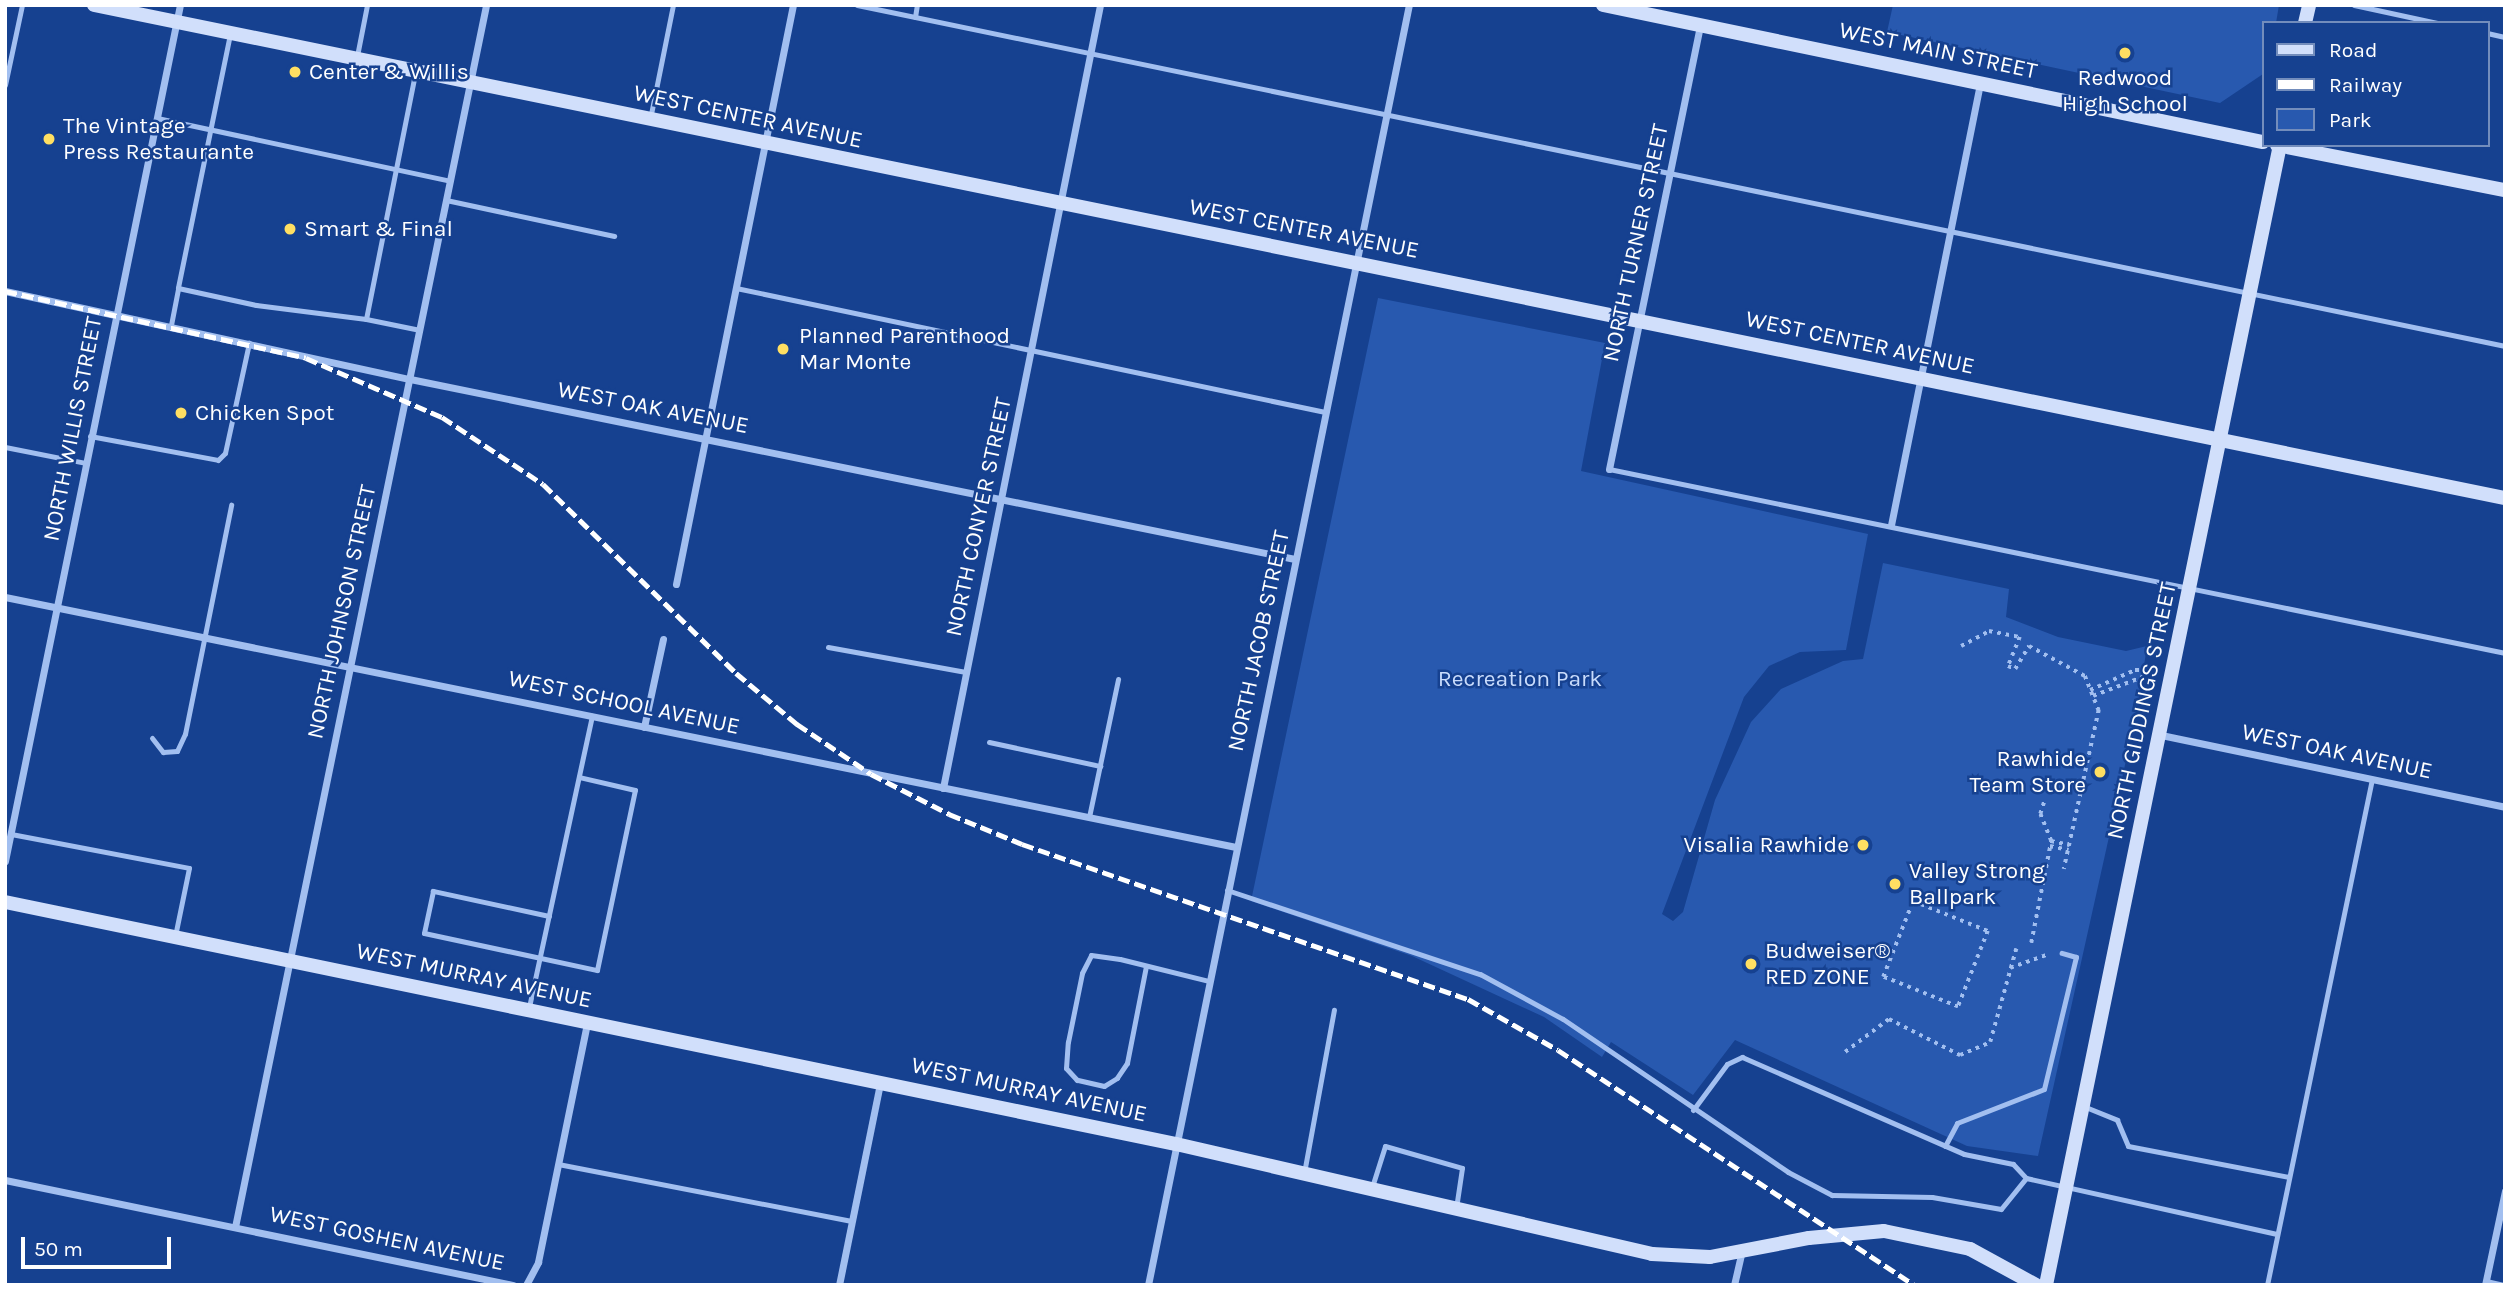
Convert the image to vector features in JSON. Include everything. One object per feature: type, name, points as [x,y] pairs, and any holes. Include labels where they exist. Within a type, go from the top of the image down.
[{"type":"street","name":"WEST CENTER AVENUE","points":[[94,5],[1061,205],[1356,261],[2505,498]]},
{"type":"street","name":"NORTH WILLIS STREET","points":[[5,861],[180,5]]},
{"type":"street","name":"NORTH JOHNSON STREET","points":[[235,1227],[486,5]]},
{"type":"street","points":[[676,584],[793,5]]},
{"type":"street","name":"NORTH CONYER STREET","points":[[943,788],[1100,5]]},
{"type":"street","name":"NORTH JACOB STREET","points":[[1148,1285],[1409,5]]},
{"type":"street","name":"WEST MAIN STREET","points":[[1604,5],[2262,142]]},
{"type":"street","name":"NORTH TURNER STREET","points":[[1609,469],[1700,25]]},
{"type":"street","points":[[1891,525],[1980,83]]},
{"type":"street","name":"NORTH GIDDINGS STREET","points":[[2046,1285],[2161,735],[2218,439],[2279,147]]},
{"type":"street","points":[[2289,147],[2505,190]]},
{"type":"street","name":"WEST OAK AVENUE","points":[[5,291],[250,342],[410,379],[1295,559]]},
{"type":"street","name":"WEST SCHOOL AVENUE","points":[[5,597],[1236,847]]},
{"type":"street","points":[[644,727],[663,639]]},
{"type":"street","name":"WEST OAK AVENUE","points":[[2161,735],[2505,807]]},
{"type":"street","name":"WEST MURRAY AVENUE","points":[[5,902],[1176,1144],[1652,1254],[1741,1254],[1838,1235],[1914,1234],[1970,1249],[2036,1285]]},
{"type":"street","points":[[526,1285],[538,1262],[587,1023]]},
{"type":"street","points":[[839,1285],[880,1083]]},
{"type":"street","name":"WEST GOSHEN AVENUE","points":[[5,1180],[513,1285]]},
{"type":"street","points":[[2485,1283],[2505,1191]]},
{"type":"street","points":[[1734,1285],[1741,1254]]},
{"type":"lane","points":[[5,85],[22,5]]},
{"type":"lane","points":[[356,59],[367,5]]},
{"type":"lane","points":[[650,119],[673,5]]},
{"type":"lane","points":[[857,5],[2505,346]]},
{"type":"lane","points":[[915,17],[917,5]]},
{"type":"lane","points":[[2354,5],[2428,21]]},
{"type":"lane","points":[[171,325],[230,33]]},
{"type":"lane","points":[[366,319],[415,71]]},
{"type":"lane","points":[[157,118],[450,181]]},
{"type":"lane","points":[[446,200],[614,236]]},
{"type":"lane","points":[[178,288],[256,305],[366,319],[420,330]]},
{"type":"lane","points":[[736,288],[1325,412]]},
{"type":"lane","points":[[90,436],[218,460],[225,453],[250,342]]},
{"type":"lane","points":[[5,447],[86,463]]},
{"type":"lane","points":[[1609,469],[2505,653]]},
{"type":"lane","points":[[152,738],[163,752],[177,751],[185,734],[231,505]]},
{"type":"lane","points":[[828,647],[966,672]]},
{"type":"lane","points":[[1089,817],[1118,679]]},
{"type":"lane","points":[[528,1010],[592,716]]},
{"type":"lane","points":[[989,742],[1100,766]]},
{"type":"lane","points":[[549,916],[433,891],[424,933],[597,970],[635,790],[579,777]]},
{"type":"lane","points":[[2267,1285],[2372,779]]},
{"type":"lane","points":[[11,834],[189,869],[175,936]]},
{"type":"lane","points":[[1227,890],[1479,974],[1563,1019],[1693,1110],[1788,1172],[1832,1195],[1932,1197],[2001,1209],[2026,1178]]},
{"type":"lane","points":[[1945,1146],[1957,1123],[2044,1089],[2076,957],[2062,953]]},
{"type":"lane","points":[[1146,966],[1127,1063],[1117,1078],[1104,1086],[1077,1080],[1066,1068],[1068,1042],[1082,973],[1091,955],[1146,966],[1209,981]]},
{"type":"lane","points":[[1304,1173],[1334,1010]]},
{"type":"lane","points":[[1693,1110],[1727,1063],[1742,1057],[1945,1146],[2013,1164],[2026,1178],[2066,1190],[2277,1234]]},
{"type":"lane","points":[[2083,1106],[2117,1120],[2128,1146],[2289,1177]]},
{"type":"lane","points":[[1372,1188],[1385,1146],[1462,1168],[1456,1208]]},
{"type":"lane","points":[[558,1164],[852,1221]]},
{"type":"lane","points":[[2485,1283],[2504,1285]]},
{"type":"path","points":[[1961,646],[1989,631],[2020,636],[2008,666],[2015,670],[2029,646],[2085,676],[2099,710],[2064,869]]},
{"type":"path","points":[[2090,690],[2135,670],[2146,670]]},
{"type":"path","points":[[2092,696],[2146,676]]},
{"type":"path","points":[[2031,943],[2050,844],[2040,814],[2044,802]]},
{"type":"path","points":[[2050,844],[2069,848]]},
{"type":"path","points":[[1913,901],[1988,931],[1958,1007],[1883,977],[1913,901]]},
{"type":"path","points":[[1845,1052],[1889,1020],[1959,1055],[1990,1042],[2016,949]]},
{"type":"path","points":[[2010,968],[2062,953]]},
{"type":"green space","name":"Redwood High School","points":[[1893,5],[2279,5],[2276,21],[2262,21],[2262,75],[2220,103],[1887,32]]},
{"type":"green space","name":"Recreation Park","points":[[1378,298],[1605,343],[1581,471],[1868,534],[1846,650],[1800,652],[1769,666],[1744,697],[1662,914],[1673,921],[1683,912],[1715,800],[1751,722],[1781,689],[1843,661],[1863,659],[1883,563],[2009,589],[2006,617],[2058,637],[2126,651],[2147,646],[2137,711],[2038,1156],[1967,1146],[1735,1040],[1693,1095],[1611,1042],[1602,1057],[1544,1017],[1412,956],[1251,901]]},
{"type":"railway","points":[[5,291],[306,358],[442,417],[543,484],[736,673],[797,724],[871,774],[949,814],[1022,844],[1468,999],[1558,1050],[1914,1285]]},
{"type":"place","name":"Redwood High School","points":[[2125,53]]},
{"type":"place","name":"Center & Willis","points":[[295,72]]},
{"type":"place","name":"The Vintage Press Restaurante","points":[[49,139]]},
{"type":"place","name":"Smart & Final","points":[[290,229]]},
{"type":"place","name":"Planned Parenthood Mar Monte","points":[[783,349]]},
{"type":"place","name":"Chicken Spot","points":[[181,413]]},
{"type":"place","name":"Rawhide Team Store","points":[[2100,772]]},
{"type":"place","name":"Visalia Rawhide","points":[[1863,845]]},
{"type":"place","name":"Valley Strong Ballpark","points":[[1895,884]]},
{"type":"place","name":"Budweiser® RED ZONE","points":[[1751,964]]}]
